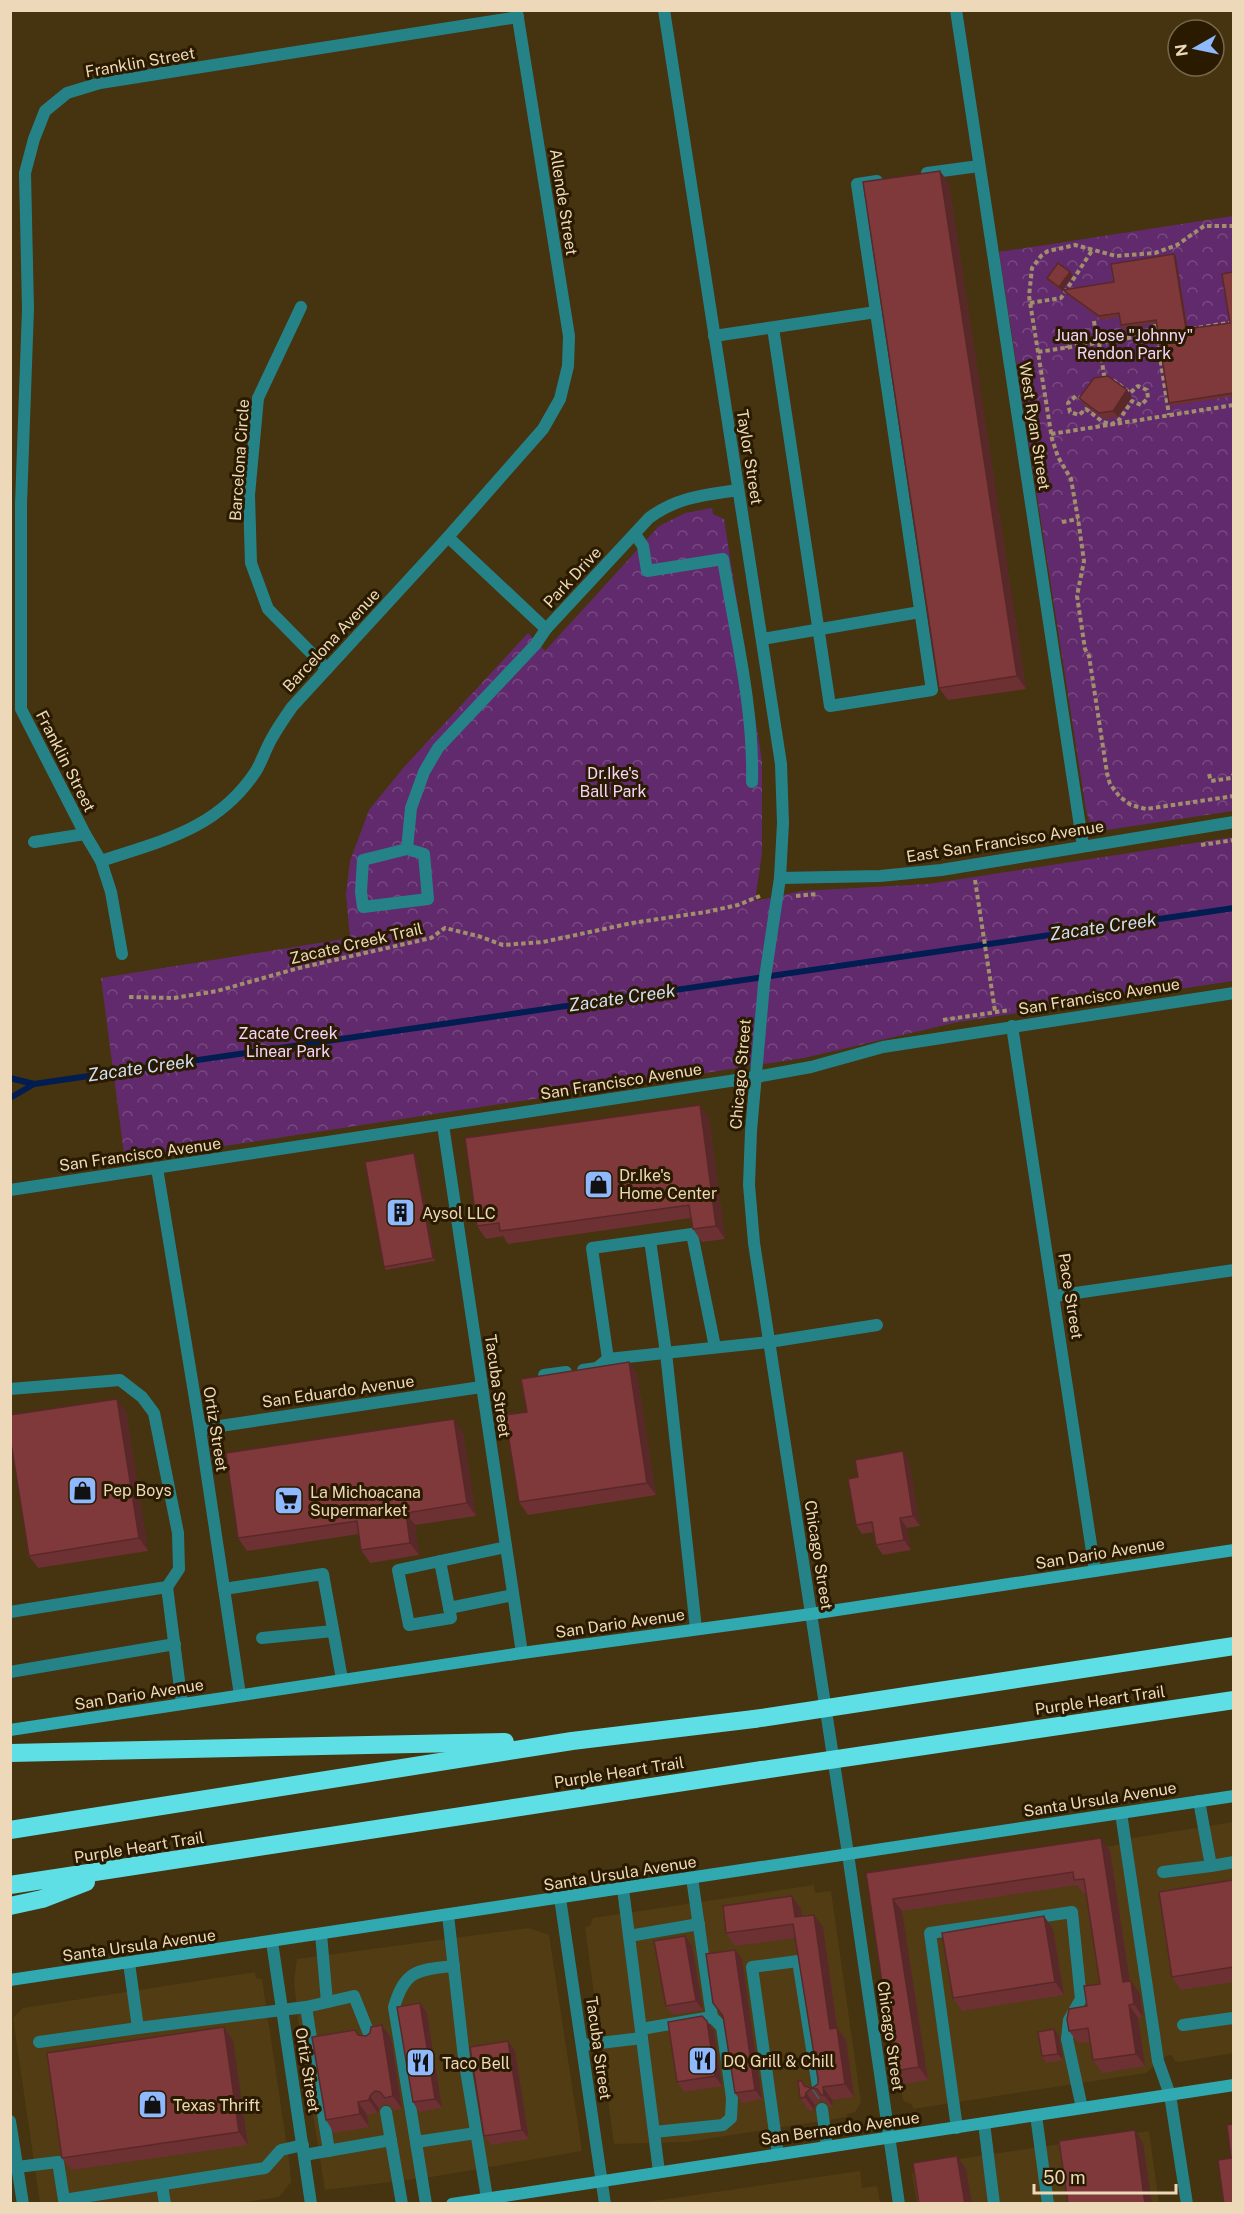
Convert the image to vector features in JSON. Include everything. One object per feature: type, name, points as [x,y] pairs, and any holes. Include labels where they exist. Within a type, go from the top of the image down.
[{"type":"highway","name":"Purple Heart Trail","points":[[10,1830],[573,1740],[754,1719],[1233,1646]]},
{"type":"highway","name":"Purple Heart Trail","points":[[10,1885],[1233,1700]]},
{"type":"highway","points":[[10,1753],[573,1740]]},
{"type":"highway","points":[[10,1906],[42,1899],[116,1870]]},
{"type":"main road","name":"San Dario Avenue","points":[[10,1730],[342,1679],[811,1614],[1233,1550]]},
{"type":"main road","name":"Santa Ursula Avenue","points":[[10,1980],[1233,1796]]},
{"type":"main road","name":"San Bernardo Avenue","points":[[452,2204],[1233,2085]]},
{"type":"street","name":"Taylor Street","points":[[664,10],[781,764],[783,823],[780,878],[775,909]]},
{"type":"street","name":"West Ryan Street","points":[[956,10],[1083,846]]},
{"type":"street","name":"Allende Street","points":[[517,14],[568,336],[567,366],[560,399]]},
{"type":"street","name":"Franklin Street","points":[[122,954],[111,892],[100,861],[21,709],[21,504],[28,309],[25,173],[34,139],[45,111],[67,93],[100,83],[517,14]]},
{"type":"street","points":[[912,176],[979,166]]},
{"type":"street","points":[[773,328],[830,706],[932,690],[857,184],[890,179]]},
{"type":"street","name":"Barcelona Circle","points":[[301,307],[258,398],[249,495],[251,563],[267,609],[327,669]]},
{"type":"street","points":[[714,336],[876,312]]},
{"type":"street","name":"Barcelona Avenue","points":[[100,861],[181,835],[209,819],[234,797],[256,771],[272,736],[292,707],[448,537],[543,429],[560,399]]},
{"type":"street","name":"Park Drive","points":[[448,537],[546,629],[650,518],[680,500],[738,490]]},
{"type":"street","points":[[635,534],[643,546],[647,571],[723,559],[749,715],[753,755],[752,782]]},
{"type":"street","points":[[762,639],[920,612]]},
{"type":"street","points":[[407,849],[411,808],[424,772],[438,748],[536,644],[546,629]]},
{"type":"street","name":"East San Francisco Avenue","points":[[780,878],[880,876],[942,870],[1233,822]]},
{"type":"street","name":"Franklin Street","points":[[34,842],[85,834]]},
{"type":"street","points":[[407,849],[424,854],[428,899],[363,907],[363,860],[407,849]]},
{"type":"street","name":"Chicago Street","points":[[775,909],[764,984],[749,1185],[754,1244],[848,1854],[899,2204]]},
{"type":"street","name":"San Francisco Avenue","points":[[10,1190],[756,1077],[811,1068],[883,1047],[1233,993]]},
{"type":"street","name":"Pace Street","points":[[1012,1026],[1095,1571]]},
{"type":"street","name":"Tacuba Street","points":[[443,1125],[522,1653]]},
{"type":"street","name":"Ortiz Street","points":[[157,1168],[200,1429],[240,1695]]},
{"type":"street","points":[[608,1359],[592,1248],[692,1234],[715,1347]]},
{"type":"street","points":[[650,1240],[666,1353],[696,1629]]},
{"type":"street","points":[[1054,1296],[1233,1270]]},
{"type":"street","points":[[544,1375],[597,1368],[608,1359],[769,1342],[877,1325]]},
{"type":"street","points":[[10,1389],[120,1380],[142,1397],[154,1413],[178,1533],[179,1569],[167,1587],[182,1704]]},
{"type":"street","name":"San Eduardo Avenue","points":[[200,1429],[481,1387]]},
{"type":"street","points":[[440,1561],[451,1618],[409,1625],[398,1570],[440,1561],[506,1547]]},
{"type":"street","points":[[224,1589],[323,1574],[342,1679]]},
{"type":"street","points":[[10,1612],[167,1587]]},
{"type":"street","points":[[449,1608],[513,1595]]},
{"type":"street","points":[[262,1638],[333,1630]]},
{"type":"street","points":[[10,1672],[175,1644]]},
{"type":"street","points":[[1199,1801],[1211,1866]]},
{"type":"street","points":[[1121,1813],[1158,2061],[1170,2095],[1187,2204]]},
{"type":"street","points":[[1163,1872],[1233,1862]]},
{"type":"street","points":[[654,2132],[723,2125],[731,2118],[732,2098],[722,2027],[712,2017],[692,1878]]},
{"type":"street","points":[[623,1889],[659,2172]]},
{"type":"street","name":"Tacuba Street","points":[[560,1898],[605,2204]]},
{"type":"street","points":[[957,2128],[930,1933],[1072,1912],[1082,1999],[1069,2020],[1067,2039],[1082,2108]]},
{"type":"street","points":[[448,1915],[465,2058],[487,2198]]},
{"type":"street","points":[[629,1936],[699,1924]]},
{"type":"street","points":[[321,1934],[327,2002]]},
{"type":"street","name":"Ortiz Street","points":[[272,1942],[311,2204]]},
{"type":"street","points":[[778,2154],[752,1967],[798,1961],[819,2092]]},
{"type":"street","points":[[129,1963],[138,2028]]},
{"type":"street","points":[[426,2204],[394,2007],[400,1988],[409,1976],[432,1969],[454,1966]]},
{"type":"street","points":[[39,2042],[306,2007],[354,1996],[372,2041]]},
{"type":"street","points":[[306,2007],[329,2151]]},
{"type":"street","points":[[583,2045],[712,2017]]},
{"type":"street","points":[[1183,2025],[1233,2018],[1233,2023]]},
{"type":"street","points":[[822,2109],[827,2147]]},
{"type":"street","points":[[386,2112],[402,2204]]},
{"type":"street","points":[[1036,2115],[1048,2204]]},
{"type":"street","points":[[10,2121],[22,2204]]},
{"type":"street","points":[[984,2123],[994,2204]]},
{"type":"street","points":[[416,2142],[476,2133]]},
{"type":"street","points":[[17,2167],[58,2162],[64,2200],[265,2169],[281,2150],[329,2151],[391,2140]]},
{"type":"street","points":[[162,2185],[165,2204]]},
{"type":"path","points":[[1233,226],[1204,226],[1177,245],[1155,253],[1116,256],[1075,245],[1048,251],[1032,268],[1029,296],[1051,434],[1058,457],[1071,479],[1078,519],[1084,561],[1077,596],[1110,784],[1125,801],[1139,808],[1157,808],[1233,796]]},
{"type":"path","points":[[1030,303],[1061,298],[1094,249]]},
{"type":"path","points":[[1094,321],[1106,382]]},
{"type":"path","points":[[1178,330],[1233,322]]},
{"type":"path","points":[[1155,324],[1168,416]]},
{"type":"path","points":[[1064,331],[1067,348]]},
{"type":"path","points":[[1038,352],[1167,332]]},
{"type":"path","points":[[1113,381],[1130,393],[1132,401],[1119,420],[1112,424],[1103,422],[1086,409],[1085,400],[1097,383],[1113,381]]},
{"type":"path","points":[[1130,393],[1138,386],[1147,390],[1148,398],[1141,405],[1132,401]]},
{"type":"path","points":[[1085,400],[1076,396],[1068,403],[1070,412],[1079,415],[1086,409]]},
{"type":"path","points":[[1051,434],[1233,405]]},
{"type":"path","points":[[1062,522],[1078,519]]},
{"type":"path","points":[[1209,774],[1211,781],[1231,778],[1233,774]]},
{"type":"path","points":[[975,880],[995,1011]]},
{"type":"path","name":"Zacate Creek Trail","points":[[129,997],[174,998],[217,991],[300,968],[431,938],[445,928],[503,945],[543,942],[632,923],[706,912],[738,905],[760,896]]},
{"type":"shaded area","points":[[1233,1822],[1233,2053],[1180,2062],[1175,2061],[1172,2055],[1166,2056],[1146,2073],[913,2109],[912,2104],[903,2101],[871,1881],[1118,1845],[1133,1838]]},
{"type":"shaded area","points":[[814,1885],[815,1893],[831,1891],[861,2102],[855,2112],[847,2114],[847,2117],[687,2142],[614,2144],[585,1927],[590,1926],[593,1918]]},
{"type":"shaded area","points":[[529,1928],[549,1935],[582,2151],[431,2177],[325,2190],[298,2020],[294,1981],[297,1959]]},
{"type":"shaded area","points":[[255,1972],[256,1978],[262,1979],[289,2160],[291,2182],[279,2197],[240,2203],[40,2203],[13,2018],[23,2008]]},
{"type":"shaded area","points":[[1149,2131],[1159,2203],[917,2203],[912,2174],[918,2165]]},
{"type":"shaded area","points":[[860,2171],[862,2188],[877,2186],[880,2203],[639,2203]]},
{"type":"green space","name":"Juan Jose \"Johnny\" Rendon Park","points":[[1233,216],[1233,811],[1100,831],[1091,826],[1086,810],[999,252]]},
{"type":"green space","points":[[712,508],[713,514],[724,519],[762,761],[762,853],[755,901],[801,891],[928,884],[1233,837],[1233,981],[958,1022],[804,1058],[125,1161],[101,978],[350,938],[346,894],[350,861],[369,810],[404,767],[528,633],[545,651],[659,526],[685,513]]},
{"type":"building","points":[[940,171],[1017,676],[939,688],[863,182]]},
{"type":"building","points":[[1174,254],[1186,329],[1230,323],[1222,274],[1233,272],[1233,393],[1169,403],[1156,320],[1121,325],[1119,313],[1099,316],[1063,290],[1114,282],[1111,264]]},
{"type":"building","points":[[1058,263],[1070,272],[1059,287],[1047,278]]},
{"type":"building","points":[[1108,376],[1127,390],[1113,411],[1099,413],[1079,398],[1094,378]]},
{"type":"building","name":"Dr.Ike's Home Center","points":[[700,1105],[716,1226],[693,1229],[689,1205],[500,1231],[499,1223],[477,1226],[465,1138]]},
{"type":"building","name":"Aysol LLC","points":[[414,1153],[433,1258],[384,1267],[365,1162]]},
{"type":"building","points":[[629,1362],[647,1483],[519,1502],[505,1415],[527,1412],[521,1379]]},
{"type":"building","name":"Pep Boys","points":[[117,1399],[139,1538],[29,1556],[10,1436],[10,1415]]},
{"type":"building","points":[[454,1419],[467,1503],[406,1513],[410,1543],[361,1550],[357,1521],[238,1538],[226,1453]]},
{"type":"building","points":[[903,1451],[913,1516],[900,1518],[904,1540],[876,1545],[872,1522],[856,1525],[848,1479],[858,1477],[855,1460]]},
{"type":"building","points":[[1101,1838],[1123,1982],[1131,1981],[1134,2004],[1129,2005],[1136,2054],[1093,2060],[1088,2028],[1069,2031],[1067,2019],[1069,2009],[1087,2006],[1084,1986],[1100,1984],[1084,1879],[1074,1880],[1073,1872],[893,1899],[919,2067],[895,2071],[866,1873]]},
{"type":"building","points":[[1233,1880],[1233,1967],[1172,1977],[1159,1892]]},
{"type":"building","points":[[792,1896],[795,1917],[814,1915],[830,2029],[837,2028],[845,2084],[823,2087],[824,2095],[812,2088],[818,2084],[818,2079],[793,1924],[726,1933],[723,1906]]},
{"type":"building","points":[[1044,1916],[1055,1982],[953,1998],[942,1933]]},
{"type":"building","points":[[685,1936],[696,2001],[666,2006],[654,1941]]},
{"type":"building","points":[[735,1950],[755,2090],[735,2093],[723,2016],[713,2003],[706,1954]]},
{"type":"building","name":"Taco Bell","points":[[420,2003],[435,2099],[413,2102],[397,2007]]},
{"type":"building","name":"DQ Grill & Chill","points":[[702,2016],[707,2021],[715,2076],[677,2082],[668,2022]]},
{"type":"building","points":[[382,2025],[393,2096],[385,2098],[380,2092],[375,2091],[369,2100],[358,2102],[360,2114],[326,2120],[312,2037],[355,2030],[358,2035],[366,2036],[370,2033],[371,2027]]},
{"type":"building","name":"Texas Thrift","points":[[224,2027],[239,2132],[62,2158],[47,2053]]},
{"type":"building","points":[[1054,2029],[1058,2054],[1042,2056],[1038,2032]]},
{"type":"building","points":[[508,2041],[522,2130],[484,2136],[470,2047]]},
{"type":"building","points":[[798,2081],[802,2081],[804,2086],[811,2088],[805,2097],[800,2098]]},
{"type":"building","points":[[1233,2124],[1233,2204],[1224,2204],[1218,2160],[1231,2158],[1227,2125]]},
{"type":"building","points":[[1135,2130],[1145,2204],[1068,2204],[1059,2141]]},
{"type":"building","points":[[957,2156],[965,2204],[919,2204],[913,2163]]},
{"type":"waterway","name":"Zacate Creek","points":[[10,1078],[34,1084],[1234,908]]},
{"type":"waterway","points":[[10,1098],[34,1084]]},
{"type":"place","name":"Dr.Ike's Home Center","points":[[598,1184]]},
{"type":"place","name":"Aysol LLC","points":[[401,1213]]},
{"type":"place","name":"Pep Boys","points":[[82,1490]]},
{"type":"place","name":"La Michoacana Supermarket","points":[[289,1501]]},
{"type":"place","name":"DQ Grill & Chill","points":[[702,2061]]},
{"type":"place","name":"Taco Bell","points":[[421,2063]]},
{"type":"place","name":"Texas Thrift","points":[[152,2105]]},
{"type":"park label","name":"Dr.Ike's Ball Park","points":[[613,782]]},
{"type":"park label","name":"Zacate Creek Linear Park","points":[[288,1042]]}]
